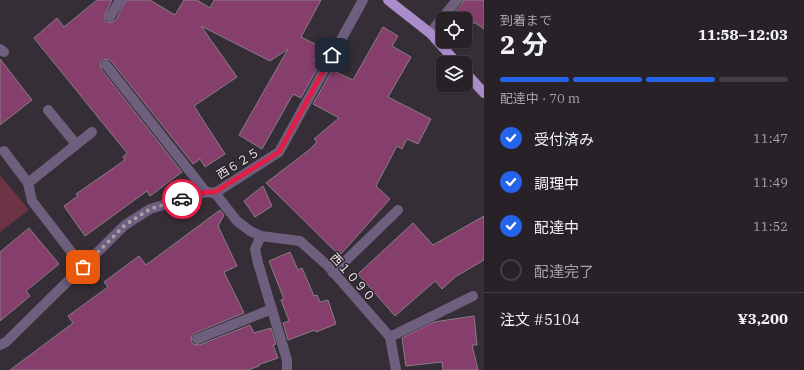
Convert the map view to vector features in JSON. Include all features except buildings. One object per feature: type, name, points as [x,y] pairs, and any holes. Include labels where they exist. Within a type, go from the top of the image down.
[{"type":"main road","points":[[388,0],[430,33],[451,56]]},
{"type":"main road","points":[[472,80],[484,93]]},
{"type":"street","points":[[110,18],[120,0]]},
{"type":"street","name":"西６２５","points":[[260,236],[237,222],[210,192],[279,152],[363,0]]},
{"type":"street","points":[[430,33],[457,0]]},
{"type":"street","points":[[0,345],[6,342],[125,225],[150,209],[210,192],[106,65]]},
{"type":"street","points":[[48,110],[76,144]]},
{"type":"street","points":[[28,182],[92,132]]},
{"type":"street","points":[[4,151],[28,182],[32,201],[83,267]]},
{"type":"street","points":[[333,273],[398,210]]},
{"type":"street","points":[[260,236],[255,249],[288,360],[287,370]]},
{"type":"street","name":"西１０９０","points":[[260,236],[300,241],[333,273],[390,337]]},
{"type":"street","points":[[396,370],[390,337],[473,296]]},
{"type":"street","points":[[197,339],[272,309]]},
{"type":"shaded area","points":[[0,175],[29,210],[0,232]]},
{"type":"way so far","points":[[83,267],[125,225],[150,209],[182,199]]},
{"type":"route","points":[[182,199],[206,192],[215,192],[279,152],[332,55]]}]
